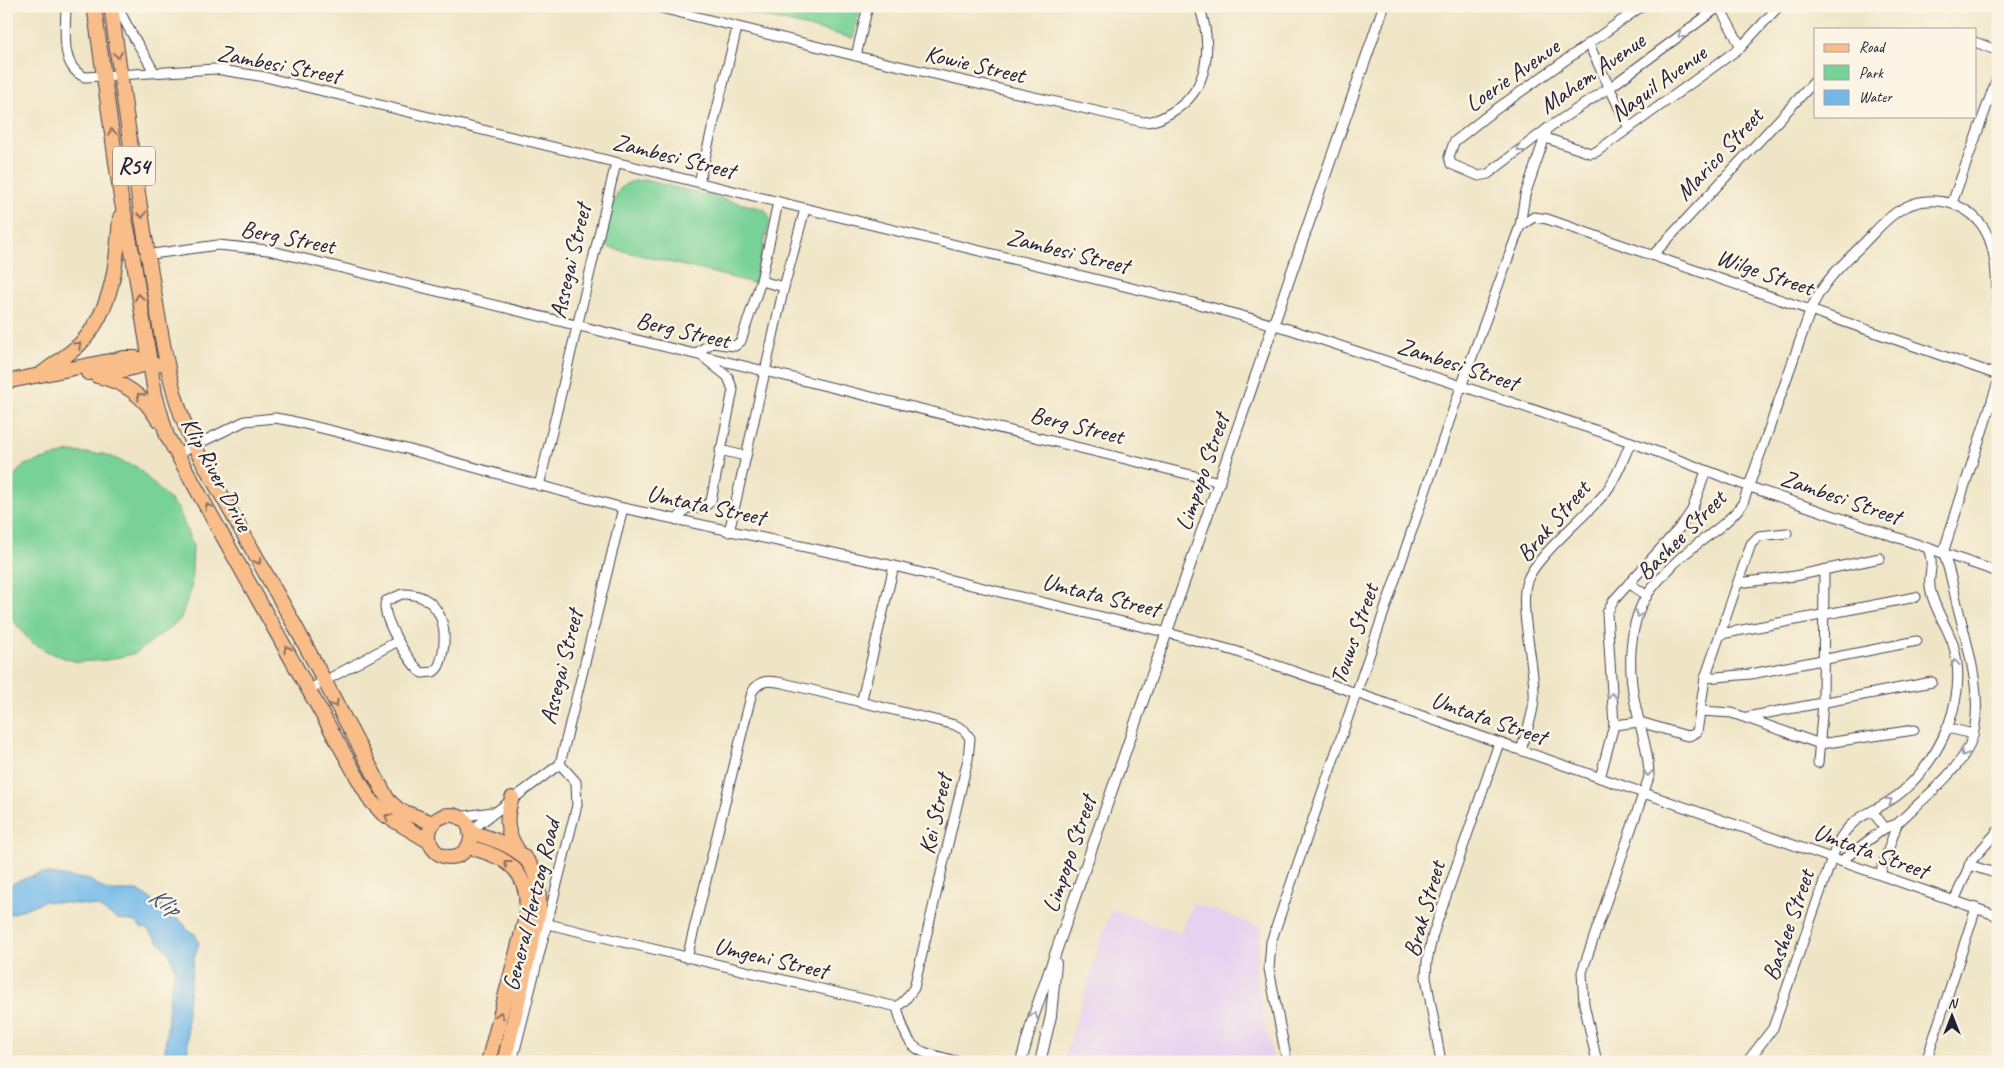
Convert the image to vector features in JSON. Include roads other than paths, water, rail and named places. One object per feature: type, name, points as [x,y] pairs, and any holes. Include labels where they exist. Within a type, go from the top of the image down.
[{"type":"main road","name":"Klip River Drive","points":[[94,6],[120,198],[133,257],[159,413],[167,436],[310,689],[370,800],[383,814],[430,842],[438,854],[458,856],[468,847]]},
{"type":"main road","name":"Klip River Drive","points":[[111,6],[159,325],[171,382],[182,420],[194,446],[294,624],[323,682],[388,800],[405,813],[434,823]]},
{"type":"main road","points":[[40,374],[79,345],[91,331],[102,312],[114,274],[120,198]]},
{"type":"main road","points":[[8,381],[124,370],[150,363],[158,351],[159,325]]},
{"type":"main road","points":[[124,358],[140,348],[145,334]]},
{"type":"main road","points":[[8,381],[124,358],[136,358],[161,368],[171,382]]},
{"type":"main road","points":[[82,374],[111,379],[134,390],[149,406],[167,436]]},
{"type":"main road","points":[[504,1062],[539,911],[537,881],[533,870],[513,842],[506,822],[512,798]]},
{"type":"main road","points":[[430,842],[428,836],[434,823],[445,816],[459,817],[465,821],[470,831],[468,847],[488,852],[506,860],[517,871],[526,896],[526,917],[488,1062]]},
{"type":"main road","points":[[470,831],[502,841],[520,852]]},
{"type":"street","name":"Zambesi Street","points":[[66,6],[69,62],[78,75],[104,77],[215,69],[265,77],[1152,292],[1274,324],[1631,442],[1750,487],[1998,572]]},
{"type":"street","points":[[118,6],[123,19],[142,48],[154,72]]},
{"type":"street","name":"Kowie Street","points":[[653,6],[737,28],[1143,122],[1154,121],[1175,110],[1187,100],[1203,74],[1208,44],[1199,6]]},
{"type":"street","points":[[856,56],[868,6]]},
{"type":"street","name":"Limpopo Street","points":[[1021,1062],[1034,1015],[1384,6]]},
{"type":"street","name":"Loerie Avenue","points":[[1488,174],[1479,176],[1450,164],[1449,157],[1454,142],[1488,115],[1642,6]]},
{"type":"street","points":[[1720,6],[1740,47]]},
{"type":"street","name":"Mahem Avenue","points":[[1488,174],[1548,128],[1608,89],[1720,6]]},
{"type":"street","name":"Naguil Avenue","points":[[1546,138],[1593,153],[1740,47],[1779,6]]},
{"type":"street","points":[[699,182],[737,28]]},
{"type":"street","points":[[1976,42],[1998,51]]},
{"type":"street","points":[[1589,45],[1608,89],[1629,128]]},
{"type":"street","points":[[1998,75],[1952,203],[1967,212],[1981,225],[1987,234],[1992,250],[1998,304]]},
{"type":"street","name":"Marico Street","points":[[1653,254],[1814,82]]},
{"type":"street","name":"Touws Street","points":[[1287,1062],[1269,969],[1271,942],[1461,387],[1520,226],[1525,195],[1548,128]]},
{"type":"street","name":"Assegai Street","points":[[539,486],[616,163]]},
{"type":"street","name":"Bashee Street","points":[[1598,1062],[1584,1004],[1582,972],[1649,777],[1649,765],[1635,703],[1630,658],[1637,621],[1647,596],[1678,559],[1737,511],[1750,487],[1811,309],[1820,289],[1898,210],[1924,201],[1952,203]]},
{"type":"street","points":[[677,520],[686,508],[703,508],[711,502],[733,386],[728,377],[698,354],[712,343],[733,346],[740,343],[761,281],[778,202]]},
{"type":"street","points":[[729,532],[784,286],[806,209]]},
{"type":"street","name":"Wilge Street","points":[[1520,226],[1534,217],[1542,218],[1653,254],[1998,375]]},
{"type":"street","name":"Berg Street","points":[[133,257],[218,245],[268,250],[1220,482]]},
{"type":"street","points":[[761,281],[784,286]]},
{"type":"street","points":[[1943,553],[1998,382]]},
{"type":"street","name":"Umtata Street","points":[[177,454],[245,421],[275,418],[403,448],[623,508],[894,566],[1168,633],[1234,651],[1998,916]]},
{"type":"street","name":"Brak Street","points":[[1521,750],[1532,715],[1534,698],[1526,604],[1527,580],[1549,551],[1610,486],[1631,442]]},
{"type":"street","points":[[720,450],[745,456]]},
{"type":"street","name":"Bashee Street","points":[[1600,778],[1614,725],[1607,613],[1614,600],[1689,516],[1706,471]]},
{"type":"street","name":"Assegai Street","points":[[560,764],[623,508]]},
{"type":"street","points":[[1614,725],[1640,722],[1692,736],[1699,727],[1705,678],[1753,540],[1762,535],[1787,533]]},
{"type":"street","name":"Bashee Street","points":[[1747,1062],[1774,1028],[1837,859],[1837,844],[1848,826],[1860,816],[1894,798],[1919,776],[1940,745],[1948,728],[1956,691],[1955,658],[1942,616],[1931,593],[1930,582],[1933,564],[1928,548]]},
{"type":"street","name":"Bashee Street","points":[[1880,874],[1897,824],[1960,760],[1968,747],[1972,734],[1975,689],[1967,639],[1958,609],[1950,570],[1943,553]]},
{"type":"street","points":[[1738,583],[1761,582],[1880,558]]},
{"type":"street","points":[[861,703],[894,566]]},
{"type":"street","points":[[1818,763],[1823,703],[1824,570]]},
{"type":"street","points":[[1629,583],[1647,596]]},
{"type":"street","points":[[402,594],[425,598],[440,614],[444,624],[444,640],[438,669],[428,674],[417,670],[398,641],[384,610],[386,601],[402,594]]},
{"type":"street","points":[[1721,634],[1916,597]]},
{"type":"street","points":[[1942,616],[1958,609]]},
{"type":"street","points":[[310,689],[398,641]]},
{"type":"street","points":[[1705,678],[1751,674],[1917,641]]},
{"type":"street","name":"Kei Street","points":[[687,958],[750,700],[755,688],[762,682],[771,680],[955,725],[968,733],[971,740],[914,988],[905,1000],[896,1007]]},
{"type":"street","points":[[1744,717],[1932,682]]},
{"type":"street","points":[[1701,711],[1732,713],[1820,744],[1914,730]]},
{"type":"street","points":[[1948,728],[1972,734]]},
{"type":"street","name":"Brak Street","points":[[1441,1062],[1427,983],[1427,961],[1433,934],[1498,743]]},
{"type":"street","points":[[470,831],[560,764]]},
{"type":"street","name":"General Hertzog Road","points":[[512,1062],[578,798],[576,782],[560,764]]},
{"type":"street","points":[[459,817],[482,815],[500,809]]},
{"type":"street","points":[[1872,811],[1885,828]]},
{"type":"street","name":"Bashee Street","points":[[1837,859],[1885,828],[1897,824]]},
{"type":"street","points":[[1954,901],[1969,865],[1998,831]]},
{"type":"street","points":[[1969,865],[1998,874]]},
{"type":"street","points":[[1926,1062],[1976,908]]},
{"type":"street","name":"Umgeni Street","points":[[548,924],[896,1007]]},
{"type":"street","name":"Limpopo Street","points":[[1040,1062],[1050,1016],[1057,950]]},
{"type":"street","points":[[896,1007],[906,1038],[912,1047],[959,1062]]},
{"type":"water","points":[[42,873],[90,880],[107,891],[138,891],[151,899],[156,906],[162,906],[167,916],[180,921],[188,931],[195,934],[199,943],[194,957],[187,1010],[188,1062],[164,1062],[170,994],[175,969],[169,953],[147,929],[141,928],[136,922],[117,919],[97,906],[55,902],[44,901],[6,916],[6,887]]},
{"type":"water label","name":"Klip","points":[[165,901]]}]
